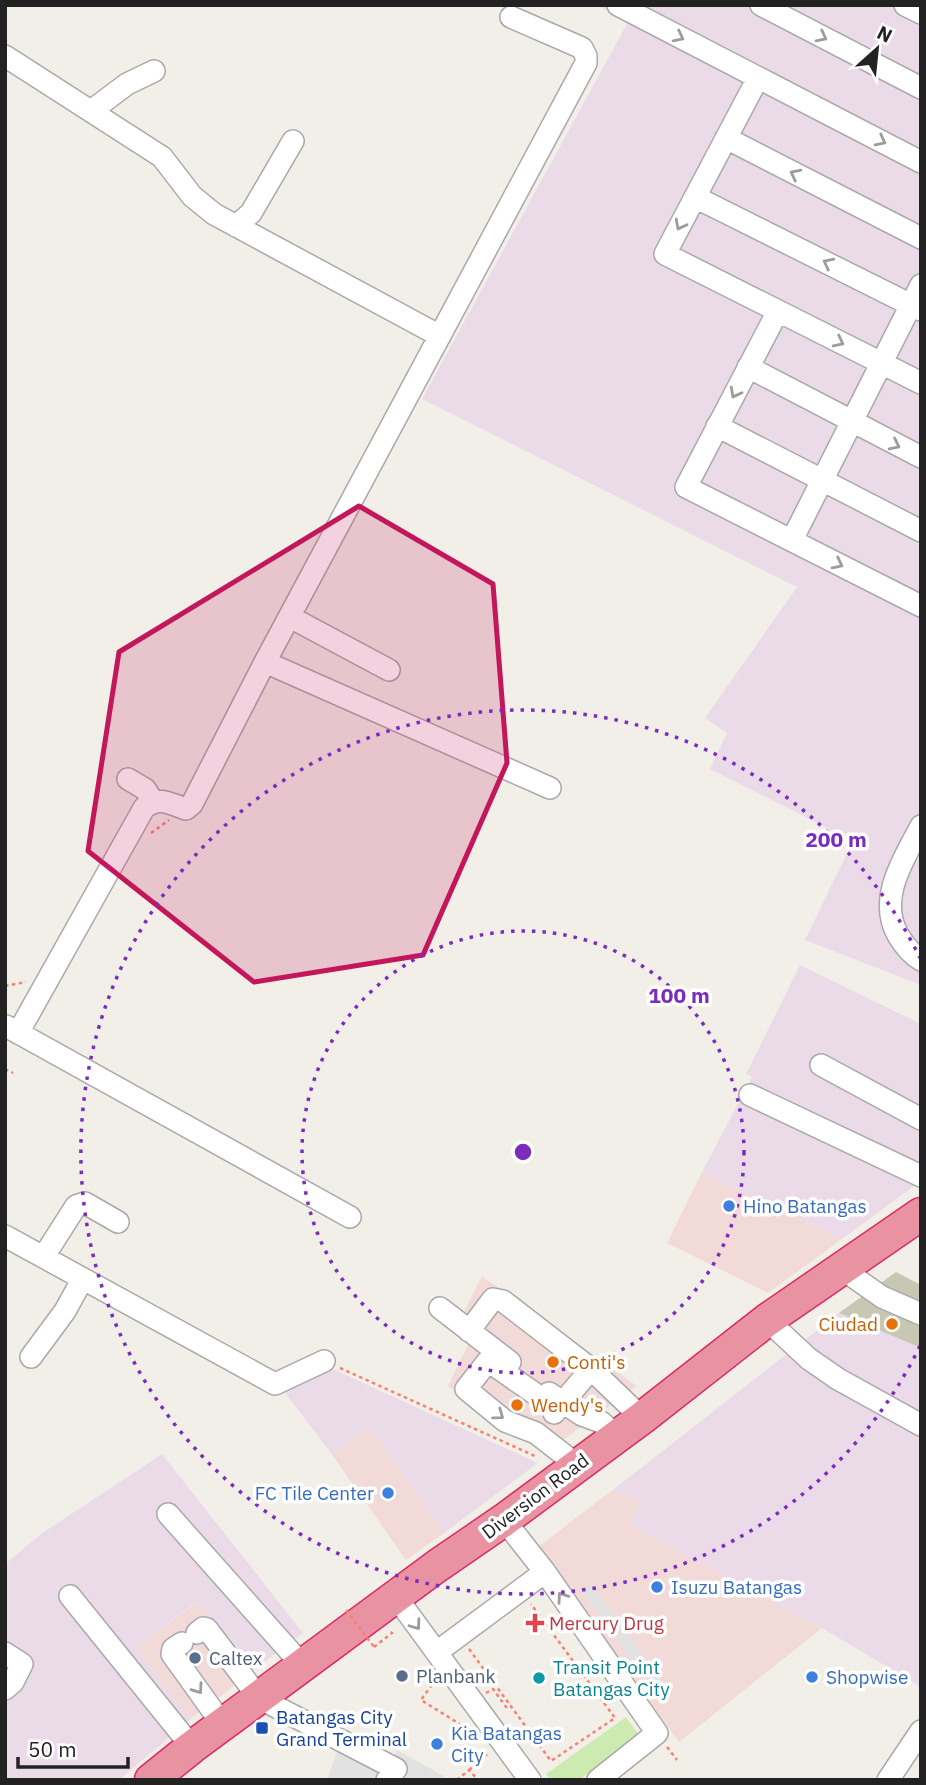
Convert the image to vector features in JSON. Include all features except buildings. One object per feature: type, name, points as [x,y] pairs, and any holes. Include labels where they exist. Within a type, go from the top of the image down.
[{"type":"highway","name":"Diversion Road","points":[[151,1780],[192,1747],[642,1418],[767,1320],[921,1214]]},
{"type":"street","points":[[618,5],[921,162]]},
{"type":"street","points":[[761,5],[921,88]]},
{"type":"street","points":[[905,5],[921,13]]},
{"type":"street","points":[[350,1217],[12,1029],[144,808],[153,801],[161,800],[186,808],[192,804],[265,662],[586,63],[582,48],[511,17]]},
{"type":"street","points":[[5,56],[162,157],[192,195],[214,214],[440,336]]},
{"type":"street","points":[[90,111],[127,84],[154,71]]},
{"type":"street","points":[[758,78],[665,254],[921,383]]},
{"type":"street","points":[[726,138],[921,238]]},
{"type":"street","points":[[236,226],[251,213],[293,141]]},
{"type":"street","points":[[695,197],[916,307]]},
{"type":"street","points":[[792,540],[881,363],[916,307],[921,285]]},
{"type":"street","points":[[778,311],[686,487],[921,606]]},
{"type":"street","points":[[748,368],[921,457]]},
{"type":"street","points":[[717,426],[921,531]]},
{"type":"street","points":[[290,617],[389,670]]},
{"type":"street","points":[[265,662],[550,788]]},
{"type":"street","points":[[128,779],[145,789],[153,801]]},
{"type":"street","points":[[921,826],[897,872],[890,916],[902,942],[921,960]]},
{"type":"street","points":[[821,1065],[921,1119]]},
{"type":"street","points":[[750,1095],[921,1176]]},
{"type":"street","points":[[44,1256],[80,1203],[85,1203],[118,1222]]},
{"type":"street","points":[[5,1236],[275,1384],[324,1361]]},
{"type":"street","points":[[842,1269],[882,1297],[921,1314]]},
{"type":"street","points":[[32,1357],[65,1311],[82,1280]]},
{"type":"street","points":[[469,1331],[493,1299],[503,1301],[591,1369],[642,1418]]},
{"type":"street","points":[[440,1308],[560,1406]]},
{"type":"street","points":[[767,1320],[818,1366],[921,1425]]},
{"type":"street","points":[[577,1465],[536,1433],[505,1421],[466,1389],[488,1361],[560,1406],[601,1422],[616,1435]]},
{"type":"street","points":[[536,1433],[591,1369]]},
{"type":"street","points":[[168,1514],[303,1666]]},
{"type":"street","points":[[505,1520],[545,1572],[657,1733],[607,1777]]},
{"type":"street","points":[[441,1659],[545,1572]]},
{"type":"street","points":[[70,1596],[192,1747]]},
{"type":"street","points":[[396,1597],[530,1780]]},
{"type":"street","points":[[223,1725],[172,1654],[173,1649],[203,1628],[207,1629],[259,1698],[391,1775]]},
{"type":"street","points":[[5,1654],[22,1664],[13,1682],[5,1689]]},
{"type":"street","points":[[888,1780],[921,1731]]},
{"type":"path","points":[[5,1069],[13,1073]]},
{"type":"path","points":[[324,1361],[535,1456]]},
{"type":"path","points":[[469,1648],[551,1761],[615,1718],[530,1604]]},
{"type":"path","points":[[346,1610],[374,1647],[392,1633],[390,1630],[375,1641],[373,1638]]},
{"type":"path","points":[[441,1659],[421,1700],[476,1734]]},
{"type":"path","points":[[457,1780],[491,1749]]},
{"type":"path","points":[[469,1770],[478,1780]]},
{"type":"highlighted area","points":[[359,506],[493,584],[507,763],[423,955],[254,982],[88,851],[119,652]]},
{"type":"shaded area","points":[[597,5],[921,5],[921,985],[805,940],[853,841],[710,769],[727,733],[705,718],[797,587],[422,399],[628,22]]},
{"type":"shaded area","points":[[800,965],[921,1024],[921,1181],[842,1239],[702,1172],[752,1077],[746,1074]]},
{"type":"shaded area","name":"Hino Batangas","points":[[702,1172],[842,1239],[768,1293],[667,1243]]},
{"type":"shaded area","points":[[896,1272],[921,1285],[921,1348],[839,1313]]},
{"type":"shaded area","name":"Conti's","points":[[482,1276],[637,1386],[552,1448],[501,1426],[448,1386],[471,1338],[456,1327]]},
{"type":"shaded area","points":[[839,1313],[921,1348],[921,1687],[822,1628],[629,1524],[641,1501],[614,1489]]},
{"type":"shaded area","points":[[324,1365],[538,1463],[444,1533],[370,1427],[331,1453],[280,1386]]},
{"type":"shaded area","name":"FC Tile Center","points":[[370,1427],[444,1533],[406,1560],[331,1453]]},
{"type":"shaded area","points":[[162,1454],[303,1633],[254,1670],[198,1601],[135,1647],[191,1719],[119,1780],[5,1780],[5,1564],[41,1534]]},
{"type":"shaded area","name":"Isuzu Batangas","points":[[614,1489],[641,1501],[629,1524],[822,1628],[679,1742],[538,1547]]},
{"type":"shaded area","points":[[592,1585],[670,1692],[660,1699],[582,1592]]},
{"type":"shaded area","name":"Caltex","points":[[199,1601],[254,1670],[191,1719],[135,1647]]},
{"type":"shaded area","points":[[340,1744],[392,1760],[397,1750],[444,1776],[440,1780],[327,1780]]},
{"type":"green space","points":[[626,1717],[639,1735],[579,1780],[550,1780],[546,1774]]},
{"type":"place","name":"Hino Batangas","points":[[729,1206]]},
{"type":"place","name":"Ciudad","points":[[892,1324]]},
{"type":"place","name":"Conti's","points":[[553,1362]]},
{"type":"place","name":"Wendy's","points":[[517,1405]]},
{"type":"place","name":"FC Tile Center","points":[[388,1493]]},
{"type":"place","name":"Isuzu Batangas","points":[[657,1587]]},
{"type":"place","name":"Mercury Drug","points":[[535,1623]]},
{"type":"place","name":"Caltex","points":[[195,1658]]},
{"type":"place","name":"Planbank","points":[[402,1676]]},
{"type":"place","name":"Shopwise","points":[[812,1677]]},
{"type":"place","name":"Transit Point Batangas City","points":[[539,1678]]},
{"type":"place","name":"Batangas City Grand Terminal","points":[[262,1728]]},
{"type":"place","name":"Kia Batangas City","points":[[437,1744]]}]
